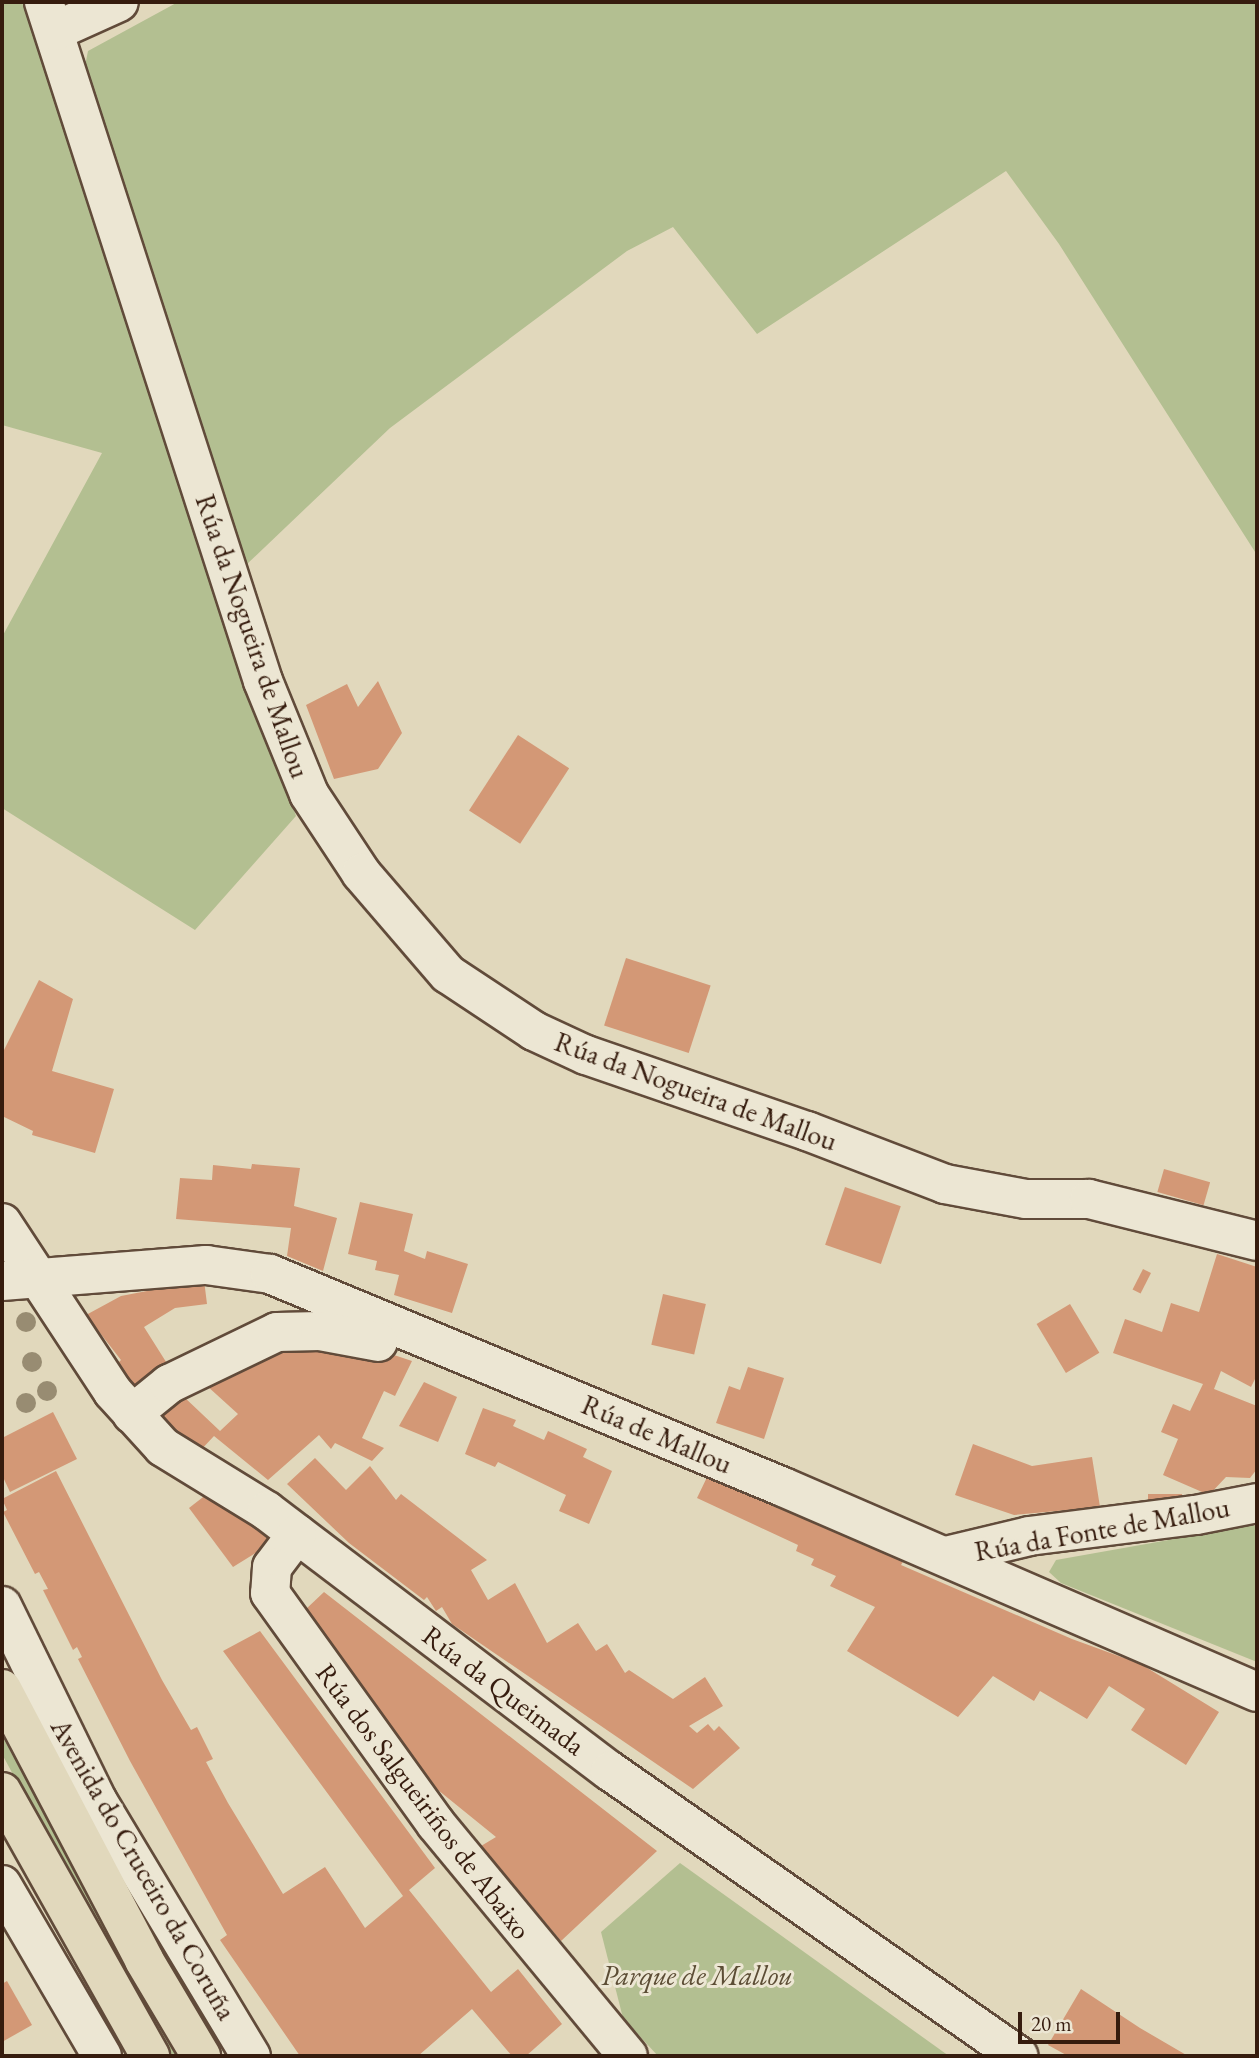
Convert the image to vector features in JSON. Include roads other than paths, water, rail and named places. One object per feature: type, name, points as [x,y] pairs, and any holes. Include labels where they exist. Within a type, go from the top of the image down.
[{"type":"main road","name":"Avenida do Cruceiro da Coruña","points":[[2,1689],[144,1960],[201,2056]]},
{"type":"main road","points":[[2,1792],[150,2056]]},
{"type":"street","points":[[49,16],[119,2]]},
{"type":"street","name":"Rúa da Nogueira de Mallou","points":[[49,16],[259,668],[309,794],[361,873],[448,974],[534,1031],[586,1055],[807,1130],[945,1184],[1026,1199],[1089,1199],[1139,1209],[1257,1241]]},
{"type":"street","points":[[2,1223],[19,1279]]},
{"type":"street","name":"Rúa de Mallou","points":[[19,1279],[206,1265],[270,1274],[946,1556],[1257,1692]]},
{"type":"street","name":"Rúa da Queimada","points":[[19,1279],[132,1414],[184,1464],[267,1511],[610,1771],[1018,2056]]},
{"type":"street","points":[[132,1414],[169,1384],[277,1332],[320,1331],[379,1342]]},
{"type":"street","name":"Rúa da Fonte de Mallou","points":[[946,1556],[1029,1536],[1196,1515],[1257,1503]]},
{"type":"street","name":"Rúa dos Salgueiriños de Abaixo","points":[[297,1534],[272,1567],[270,1592],[436,1824],[628,2056]]},
{"type":"street","name":"Avenida do Cruceiro da Coruña","points":[[2,1606],[97,1800],[251,2056]]},
{"type":"street","points":[[2,1885],[102,2056]]},
{"type":"park label","name":"Parque de Mallou","points":[[697,1975]]}]
